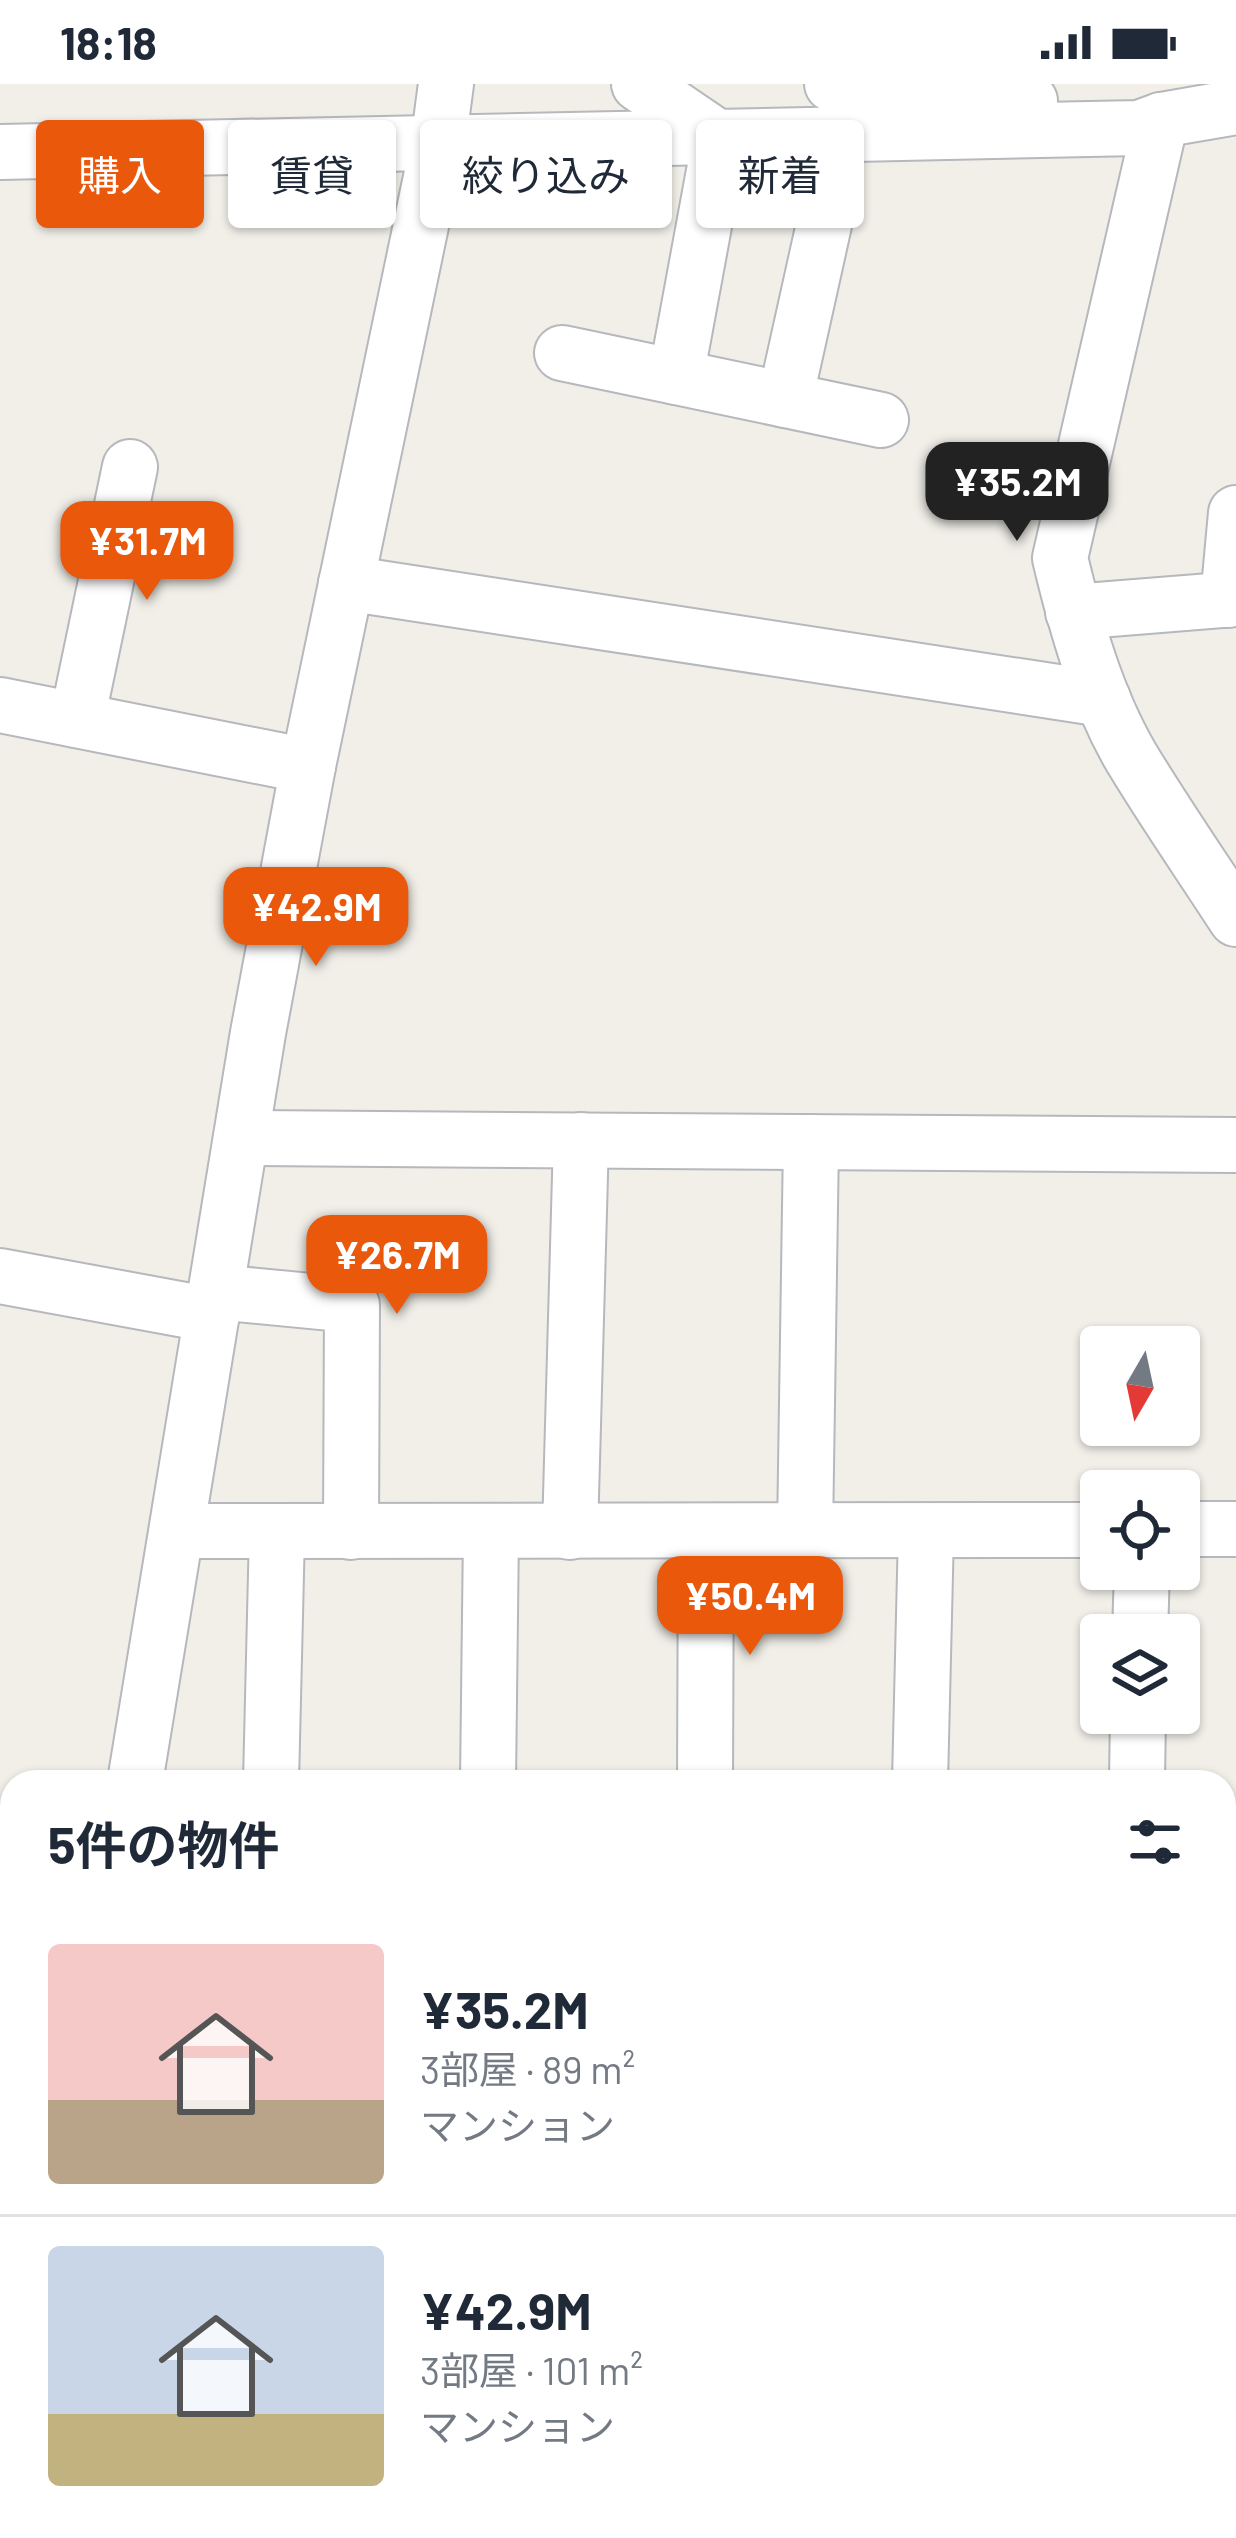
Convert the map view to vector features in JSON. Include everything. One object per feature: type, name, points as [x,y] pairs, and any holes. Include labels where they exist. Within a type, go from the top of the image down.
[{"type":"street","points":[[441,120],[446,84]]},
{"type":"street","points":[[832,84],[1146,111]]},
{"type":"street","points":[[668,91],[699,120]]},
{"type":"street","points":[[864,130],[1236,107]]},
{"type":"street","points":[[1146,111],[1060,558],[1072,612],[1103,699],[1129,754],[1236,920]]},
{"type":"street","points":[[0,152],[420,144]]},
{"type":"street","points":[[137,1770],[241,1138],[308,766],[420,226]]},
{"type":"street","points":[[676,377],[704,228]]},
{"type":"street","points":[[785,400],[823,228]]},
{"type":"street","points":[[562,353],[881,420]]},
{"type":"street","points":[[76,721],[130,467]]},
{"type":"street","points":[[1072,612],[1232,599],[1236,513]]},
{"type":"street","points":[[346,583],[1103,699]]},
{"type":"street","points":[[0,706],[308,766]]},
{"type":"street","points":[[241,1138],[1236,1145]]},
{"type":"street","points":[[570,1532],[581,1140]]},
{"type":"street","points":[[805,1533],[811,1142]]},
{"type":"street","points":[[0,1276],[214,1304],[352,1305],[351,1532]]},
{"type":"street","points":[[1200,1529],[1236,1528]]},
{"type":"street","points":[[178,1531],[1080,1530]]},
{"type":"street","points":[[271,1770],[277,1532]]},
{"type":"street","points":[[488,1770],[491,1532]]},
{"type":"street","points":[[920,1770],[926,1532]]},
{"type":"street","points":[[704,1770],[706,1533]]},
{"type":"street","points":[[1137,1770],[1138,1734]]}]
